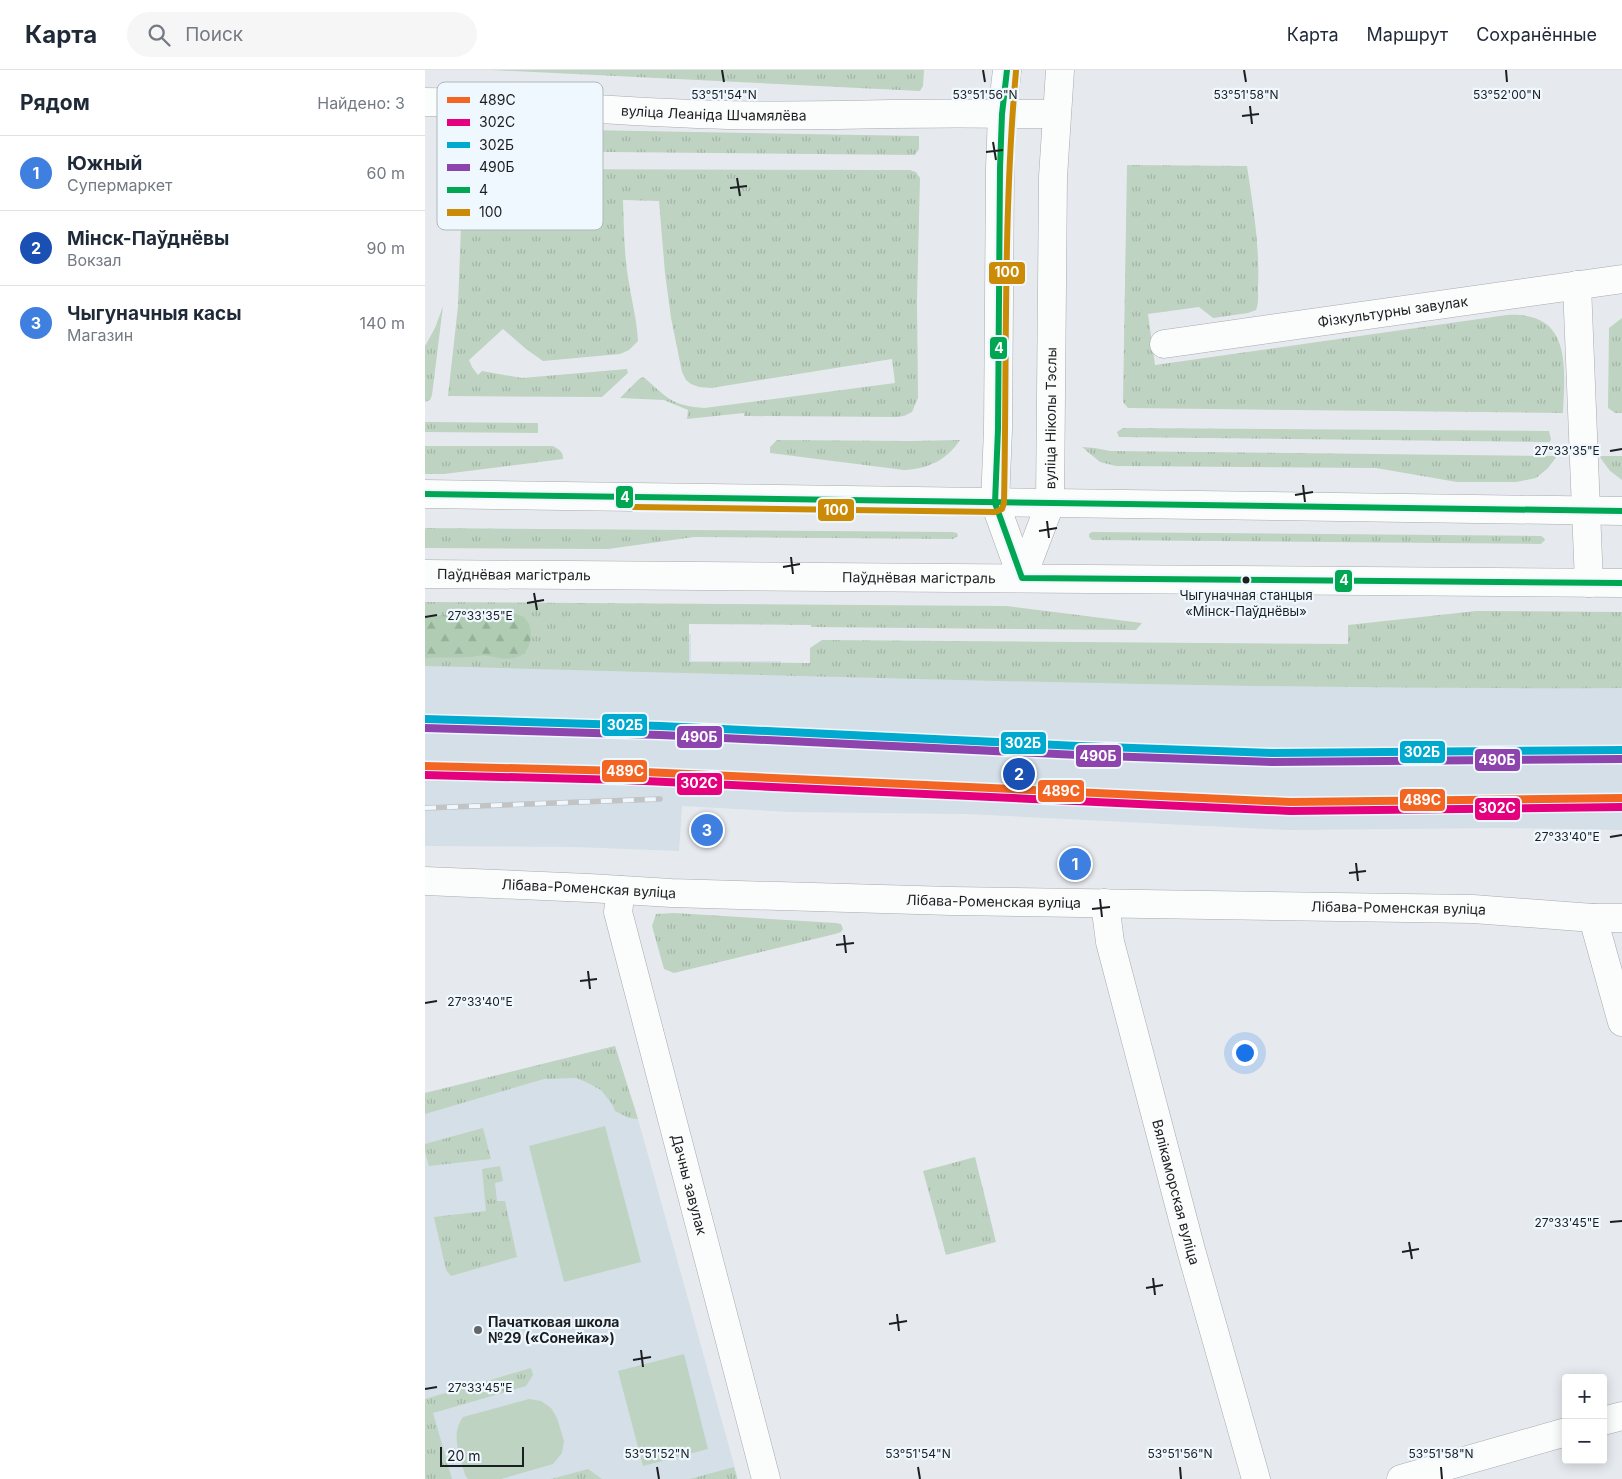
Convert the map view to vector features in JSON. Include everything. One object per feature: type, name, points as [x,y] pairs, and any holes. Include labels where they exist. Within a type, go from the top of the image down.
[{"type":"street","points":[[1007,70],[1002,114],[998,228],[998,429],[995,503],[1021,578]]},
{"type":"street","name":"вуліца Ніколы Тэслы","points":[[1021,578],[1050,504],[1053,177],[1060,70]]},
{"type":"street","name":"вуліца Леаніда Шчамялёва","points":[[603,109],[726,115],[1057,114]]},
{"type":"street","name":"Фізкультурны завулак","points":[[1165,344],[1622,278]]},
{"type":"street","points":[[1577,285],[1589,583]]},
{"type":"street","points":[[425,494],[1050,504],[1622,510]]},
{"type":"street","name":"Паўднёвая магістраль","points":[[425,574],[1622,583]]},
{"type":"street","name":"Лібава-Роменская вуліца","points":[[425,881],[729,895],[1473,909],[1593,918],[1622,918]]},
{"type":"street","name":"Дачны завулак","points":[[621,890],[618,912],[766,1479]]},
{"type":"street","name":"Вялікаморская вуліца","points":[[1105,903],[1112,952],[1191,1250],[1256,1479]]},
{"type":"street","points":[[1593,918],[1622,1022]]},
{"type":"street","points":[[1607,1421],[1622,1416]]},
{"type":"street","points":[[1401,1479],[1562,1433]]},
{"type":"shaded area","points":[[691,634],[691,661],[781,661],[781,666],[810,666],[810,653],[1622,663],[1622,830],[1502,828],[1289,830],[966,814],[789,812],[682,806],[679,851],[575,847],[425,846],[425,658],[624,635]]},
{"type":"shaded area","points":[[615,1046],[638,1119],[738,1479],[425,1479],[425,1093]]},
{"type":"green space","points":[[491,70],[924,70],[923,86],[920,91]]},
{"type":"green space","points":[[603,130],[919,136],[919,149],[915,155],[603,152]]},
{"type":"green space","points":[[1127,165],[1247,166],[1254,211],[1258,272],[1258,302],[1256,310],[1213,318],[1199,307],[1148,314],[1155,365],[1507,315],[1528,316],[1543,322],[1554,332],[1560,345],[1564,378],[1563,413],[1128,408],[1123,402]]},
{"type":"green space","points":[[603,169],[910,170],[916,172],[920,178],[917,301],[918,398],[912,412],[904,416],[744,416],[744,413],[687,419],[688,410],[664,400],[620,398],[643,377],[672,400],[683,405],[704,408],[895,383],[892,359],[711,388],[691,384],[686,380],[682,372],[671,318],[659,201],[623,200],[626,263],[638,341],[629,350],[620,354],[543,361],[503,329],[469,360],[478,375],[482,371],[522,378],[627,369],[628,373],[602,397],[448,396],[458,306],[461,230],[603,230]]},
{"type":"green space","points":[[443,306],[432,395],[430,400],[425,402],[425,346],[435,328]]},
{"type":"green space","points":[[1622,318],[1622,413],[1615,413],[1608,408],[1609,328]]},
{"type":"green space","points":[[425,422],[538,423],[538,433],[425,432]]},
{"type":"green space","points":[[1123,428],[1549,431],[1551,439],[1550,442],[1119,437],[1117,432]]},
{"type":"green space","points":[[777,440],[960,440],[949,453],[936,462],[921,468],[904,470],[770,453],[770,447]]},
{"type":"green space","points":[[425,446],[553,446],[561,451],[563,459],[444,474],[425,474]]},
{"type":"green space","points":[[1082,447],[1110,451],[1557,456],[1548,468],[1536,478],[1516,482],[1457,482],[1376,468],[1116,466],[1100,462]]},
{"type":"green space","points":[[1599,456],[1622,456],[1622,480],[1610,471]]},
{"type":"green space","points":[[425,528],[952,532],[957,533],[958,536],[953,539],[694,537],[608,549],[425,548]]},
{"type":"green space","points":[[1092,532],[1541,536],[1545,540],[1541,544],[1092,540],[1089,534]]},
{"type":"green space","points":[[425,602],[1007,606],[1142,623],[1136,630],[689,624],[689,662],[810,663],[810,648],[822,640],[1348,644],[1348,625],[1476,611],[1622,612],[1622,688],[1173,685],[425,666]]},
{"type":"green space","points":[[508,614],[522,616],[531,631],[527,650],[517,657],[509,659],[483,656],[425,658],[425,616]]},
{"type":"green space","points":[[674,913],[836,923],[841,924],[843,929],[835,934],[674,973],[664,969],[652,926],[656,914]]},
{"type":"green space","points":[[615,1046],[638,1119],[629,1118],[615,1111],[601,1090],[576,1078],[544,1079],[425,1114],[425,1093]]},
{"type":"green space","points":[[605,1126],[641,1262],[564,1282],[529,1146]]},
{"type":"green space","points":[[483,1128],[491,1159],[429,1166],[425,1144]]},
{"type":"green space","points":[[975,1157],[996,1242],[946,1255],[923,1171]]},
{"type":"green space","points":[[500,1166],[503,1181],[495,1183],[497,1201],[505,1201],[517,1257],[451,1276],[446,1270],[434,1217],[486,1211],[482,1169]]},
{"type":"green space","points":[[684,1354],[708,1449],[643,1466],[618,1371]]},
{"type":"green space","points":[[531,1368],[533,1375],[526,1386],[433,1413],[452,1479],[425,1479],[425,1399]]},
{"type":"green space","points":[[529,1399],[541,1401],[551,1408],[557,1418],[564,1441],[562,1453],[553,1464],[501,1479],[468,1479],[465,1475],[457,1445],[457,1431],[463,1417]]},
{"type":"green space","points":[[734,1467],[737,1479],[690,1479]]},
{"type":"green space","points":[[588,1469],[602,1479],[551,1479]]},
{"type":"railway","points":[[425,808],[660,799]]},
{"type":"transit line","name":"4","points":[[1007,70],[1002,114],[1000,168],[998,429],[995,503],[1022,578],[1622,583]]},
{"type":"transit line","name":"100","points":[[634,507],[995,512],[1002,509],[1004,503],[1007,233],[1016,71]]},
{"type":"transit line","name":"4","points":[[425,494],[1622,511]]},
{"type":"transit line","name":"302Б","points":[[425,719],[661,726],[1078,746],[1273,753],[1622,750]]},
{"type":"transit line","name":"490Б","points":[[425,728],[661,735],[1078,755],[1273,762],[1622,759]]},
{"type":"transit line","name":"489С","points":[[425,766],[623,771],[1290,802],[1622,798]]},
{"type":"transit line","name":"302С","points":[[425,775],[623,780],[1290,811],[1622,807]]},
{"type":"place","name":"Чыгуначная станцыя «Мінск-Паўднёвы»","points":[[1246,580]]},
{"type":"place","name":"Мінск-Паўднёвы","points":[[1019,774]]},
{"type":"place","name":"Чыгуначныя касы","points":[[707,830]]},
{"type":"place","name":"Южный","points":[[1075,864]]},
{"type":"place","name":"Пачатковая школа №29 («Сонейка»)","points":[[478,1330]]}]
